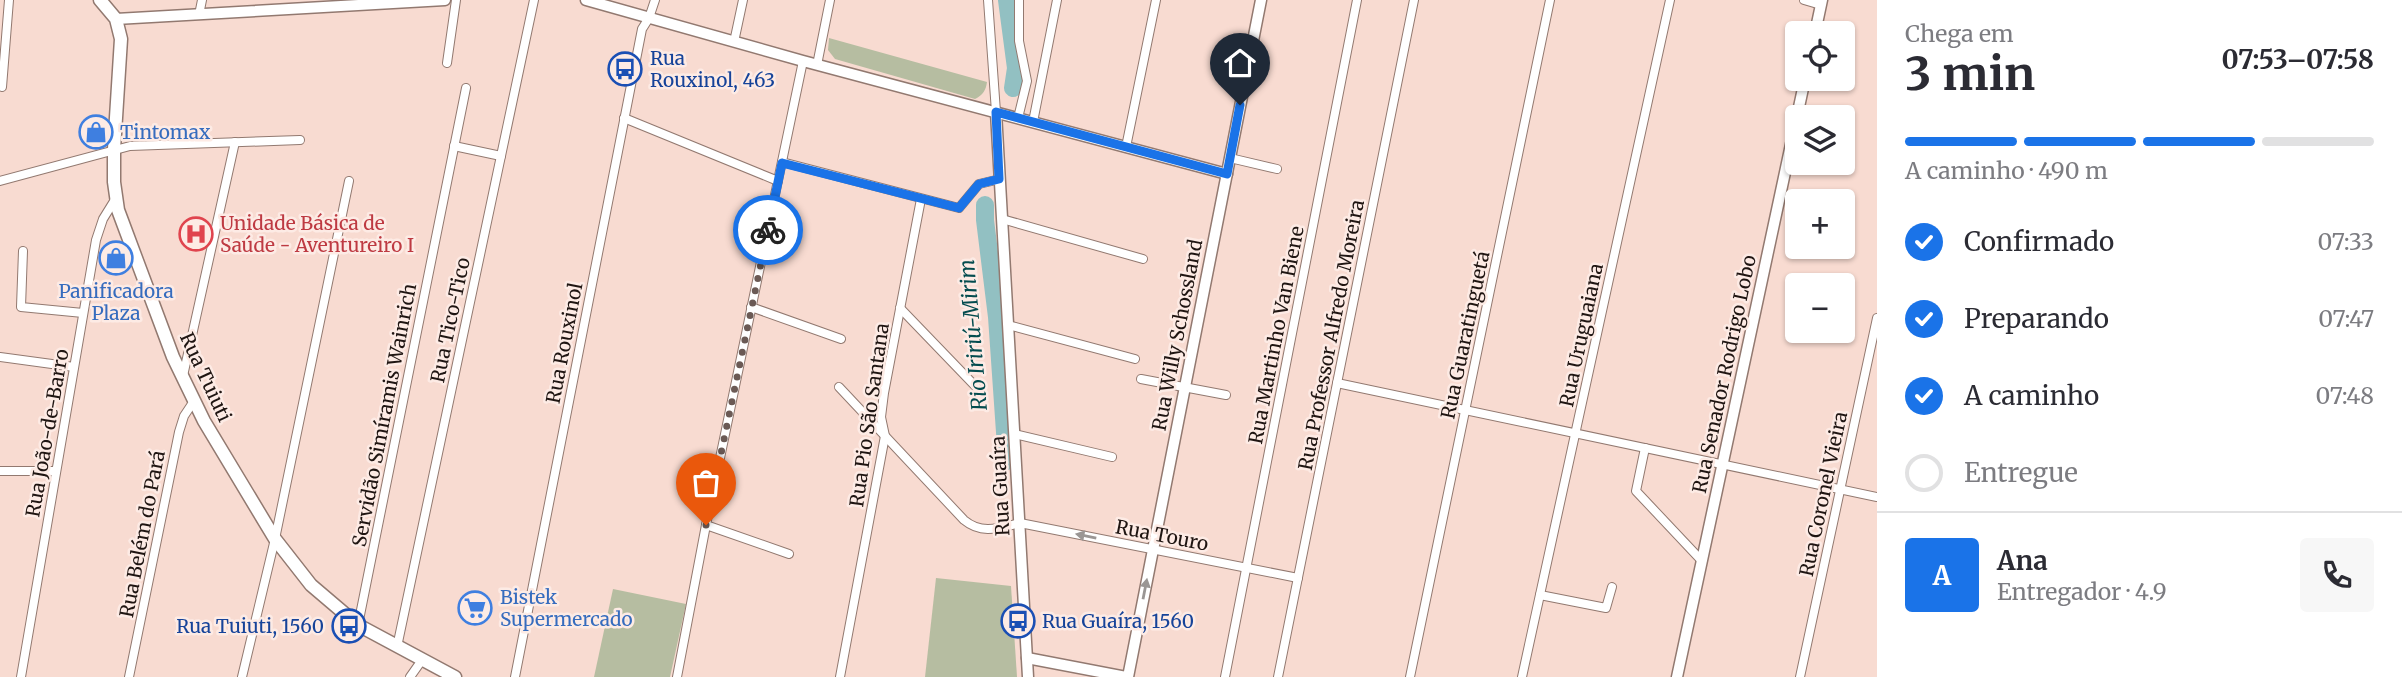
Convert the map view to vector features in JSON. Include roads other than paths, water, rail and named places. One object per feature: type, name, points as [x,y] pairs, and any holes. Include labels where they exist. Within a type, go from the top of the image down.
[{"type":"main road","points":[[100,0],[116,19]]},
{"type":"main road","name":"Rua Tuiuti","points":[[116,19],[122,51],[114,149],[116,198],[126,234],[194,401],[275,539],[311,585],[358,625],[455,677]]},
{"type":"street","points":[[2,87],[9,0]]},
{"type":"street","points":[[199,15],[202,0]]},
{"type":"street","points":[[116,19],[445,0]]},
{"type":"street","points":[[447,63],[456,0]]},
{"type":"street","name":"Rua Tico-Tico","points":[[397,647],[534,0]]},
{"type":"street","points":[[586,0],[817,65],[1227,174]]},
{"type":"street","name":"Rua Rouxinol","points":[[515,677],[642,29],[649,18],[654,0]]},
{"type":"street","points":[[734,41],[743,0]]},
{"type":"street","points":[[817,65],[830,0]]},
{"type":"street","name":"Rua Guaíra","points":[[988,0],[1028,677]]},
{"type":"street","points":[[1018,118],[1027,81],[1019,41],[1019,0]]},
{"type":"street","points":[[1033,122],[1057,0]]},
{"type":"street","points":[[1126,147],[1156,0]]},
{"type":"street","name":"Rua Willy Schossland","points":[[1127,677],[1261,0]]},
{"type":"street","name":"Rua Martinho Van Biene","points":[[1225,677],[1357,0]]},
{"type":"street","name":"Rua Professor Alfredo Moreira","points":[[1278,677],[1414,0]]},
{"type":"street","name":"Rua Guaratinguetá","points":[[1410,677],[1550,0]]},
{"type":"street","name":"Rua Uruguaiana","points":[[1522,677],[1670,0]]},
{"type":"street","points":[[1804,0],[1822,2],[1818,21]]},
{"type":"street","points":[[677,677],[803,61]]},
{"type":"street","name":"Servidão Simíramis Wainrich","points":[[358,625],[466,88]]},
{"type":"street","name":"Rua Senador Rodrigo Lobo","points":[[1678,677],[1802,91]]},
{"type":"street","points":[[624,118],[778,181]]},
{"type":"street","points":[[0,181],[130,146],[300,140]]},
{"type":"street","points":[[183,379],[235,142]]},
{"type":"street","points":[[454,146],[501,156]]},
{"type":"street","points":[[1230,158],[1277,169]]},
{"type":"street","points":[[782,163],[959,208],[979,184],[999,179]]},
{"type":"street","points":[[245,676],[349,181]]},
{"type":"street","name":"Rua João-de-Barro","points":[[21,677],[98,230],[116,198]]},
{"type":"street","name":"Rua Pio São Santana","points":[[841,677],[885,436],[881,417],[921,199]]},
{"type":"street","points":[[1002,219],[1143,259]]},
{"type":"street","points":[[23,251],[22,307],[83,313]]},
{"type":"street","points":[[751,307],[841,339]]},
{"type":"street","points":[[901,308],[979,390]]},
{"type":"street","name":"Rua Coronel Vieira","points":[[1800,677],[1877,318]]},
{"type":"street","points":[[1008,325],[1135,359]]},
{"type":"street","points":[[0,357],[74,367]]},
{"type":"street","points":[[1141,379],[1226,395]]},
{"type":"street","points":[[1337,383],[1877,497]]},
{"type":"street","points":[[839,387],[971,526],[985,530],[1020,523]]},
{"type":"street","name":"Rua Belém do Pará","points":[[130,677],[179,432],[184,416],[194,401]]},
{"type":"street","points":[[1014,434],[1112,457]]},
{"type":"street","points":[[1645,448],[1636,491],[1702,561]]},
{"type":"street","points":[[0,471],[56,471]]},
{"type":"street","name":"Rua Touro","points":[[1020,523],[1298,578]]},
{"type":"street","points":[[706,525],[789,554]]},
{"type":"street","points":[[1540,595],[1606,608],[1612,587]]},
{"type":"street","points":[[1027,658],[1127,677]]},
{"type":"street","points":[[410,677],[422,660]]},
{"type":"waterway","name":"Rio Iririú-Mirim","points":[[1007,0],[1016,68],[1013,88]]},
{"type":"waterway","name":"Rio Iririú-Mirim","points":[[985,205],[997,317],[1007,461]]},
{"type":"place","name":"Rua Rouxinol, 463","points":[[625,69]]},
{"type":"place","name":"Tintomax","points":[[96,132]]},
{"type":"place","name":"Unidade Básica de Saúde - Aventureiro I","points":[[196,234]]},
{"type":"place","name":"Panificadora Plaza","points":[[116,258]]},
{"type":"place","name":"Bistek Supermercado","points":[[475,608]]},
{"type":"place","name":"Rua Guaíra, 1560","points":[[1018,621]]},
{"type":"place","name":"Rua Tuiuti, 1560","points":[[349,626]]}]
